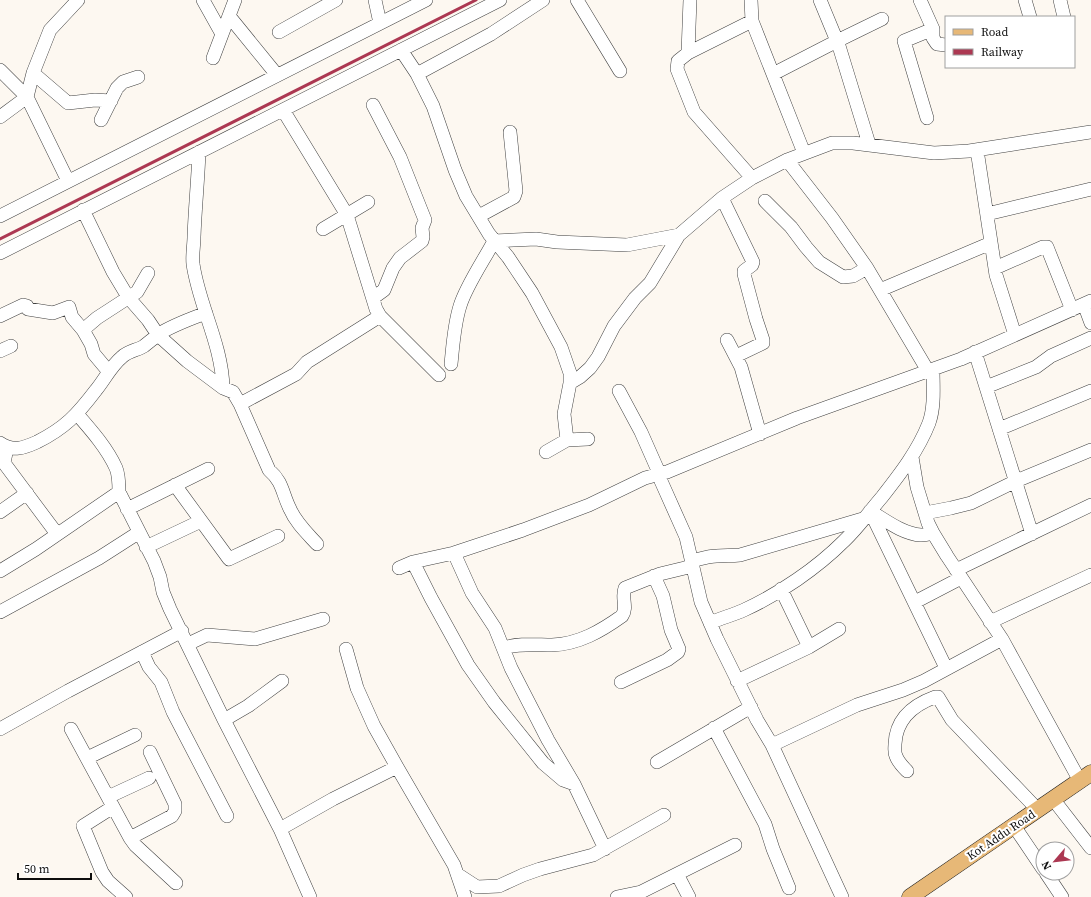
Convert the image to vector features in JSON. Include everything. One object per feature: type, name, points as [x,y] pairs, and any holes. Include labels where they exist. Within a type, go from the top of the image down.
[{"type":"main road","name":"Kot Addu Road","points":[[910,897],[1085,777]]},
{"type":"street","points":[[0,117],[27,97],[33,73],[50,30],[78,0]]},
{"type":"street","points":[[203,0],[222,34]]},
{"type":"street","points":[[213,58],[235,0]]},
{"type":"street","points":[[279,32],[336,0]]},
{"type":"street","points":[[375,0],[380,23]]},
{"type":"street","points":[[1,214],[426,0]]},
{"type":"street","points":[[0,252],[500,0]]},
{"type":"street","points":[[417,74],[491,34],[543,0]]},
{"type":"street","points":[[576,0],[620,71]]},
{"type":"street","points":[[688,53],[690,0]]},
{"type":"street","points":[[751,0],[752,21],[804,153]]},
{"type":"street","points":[[820,0],[837,40],[869,144]]},
{"type":"street","points":[[920,0],[933,29],[933,38],[937,44],[945,45]]},
{"type":"street","points":[[1025,0],[1030,16]]},
{"type":"street","points":[[1060,0],[1064,16]]},
{"type":"street","points":[[229,16],[277,75]]},
{"type":"street","points":[[773,74],[837,40],[882,19]]},
{"type":"street","points":[[752,21],[688,53],[678,61],[676,69],[694,112],[752,178]]},
{"type":"street","points":[[927,118],[904,41],[933,29]]},
{"type":"street","points":[[401,50],[417,74],[433,106],[455,170],[466,196],[494,241],[508,257],[532,293],[561,347],[570,373],[570,383],[564,414],[566,440]]},
{"type":"street","points":[[0,70],[27,97],[68,181]]},
{"type":"street","points":[[33,73],[68,103],[95,100],[111,101]]},
{"type":"street","points":[[102,120],[117,88],[123,82],[138,77]]},
{"type":"street","points":[[373,104],[400,157],[425,220],[422,228],[422,241],[400,258],[392,268],[384,290],[373,298]]},
{"type":"street","points":[[283,110],[347,215],[380,316],[439,375]]},
{"type":"street","points":[[479,216],[514,197],[516,191],[510,132]]},
{"type":"street","points":[[570,383],[590,368],[614,326],[635,298],[650,283],[679,235],[722,198],[752,178],[787,160],[832,143],[853,142],[934,153],[977,150],[1091,132]]},
{"type":"street","points":[[977,150],[996,275],[1015,335]]},
{"type":"street","points":[[199,152],[193,263],[206,312],[218,348],[223,388]]},
{"type":"street","points":[[710,623],[744,610],[782,589],[832,552],[868,514],[902,472],[917,449],[929,422],[933,394],[931,370],[867,268],[832,218],[787,160]]},
{"type":"street","points":[[987,214],[1091,189]]},
{"type":"street","points":[[722,198],[753,262],[752,265],[744,271],[744,274],[763,343],[736,356]]},
{"type":"street","points":[[765,201],[791,226],[819,262],[843,277],[853,276],[867,268]]},
{"type":"street","points":[[323,229],[368,202]]},
{"type":"street","points":[[83,210],[113,272],[128,297],[148,320],[158,335],[187,361],[223,388],[233,392],[240,404],[269,470],[278,478],[290,509],[298,524],[317,544]]},
{"type":"street","points":[[494,241],[536,239],[557,242],[627,245],[679,235]]},
{"type":"street","points":[[451,364],[454,332],[460,305],[494,241]]},
{"type":"street","points":[[880,290],[991,243]]},
{"type":"street","points":[[995,268],[1043,247],[1047,247],[1082,305],[1091,323]]},
{"type":"street","points":[[82,330],[97,318],[137,292],[148,273]]},
{"type":"street","points":[[0,316],[23,305],[27,306],[28,309],[53,313],[69,307],[72,317],[91,344],[94,354],[108,372]]},
{"type":"street","points":[[399,568],[413,562],[454,553],[589,505],[645,478],[660,475],[797,418],[931,370],[1082,305]]},
{"type":"street","points":[[57,534],[4,463],[3,445],[16,448],[28,446],[55,433],[77,414],[97,390],[108,372],[124,355],[144,346],[158,335],[188,319],[206,312]]},
{"type":"street","points":[[240,404],[296,374],[307,362],[380,316]]},
{"type":"street","points":[[986,387],[1036,367],[1051,356],[1091,338]]},
{"type":"street","points":[[727,340],[741,367],[760,434]]},
{"type":"street","points":[[975,352],[1032,534]]},
{"type":"street","points":[[619,391],[641,432],[660,475],[660,481],[686,536],[701,602],[710,623],[751,707],[772,745],[842,897]]},
{"type":"street","points":[[999,429],[1091,391]]},
{"type":"street","points":[[77,414],[103,445],[116,468],[119,492],[138,533],[154,561],[160,577],[163,592],[224,720],[280,829],[310,897]]},
{"type":"street","points":[[546,452],[566,440],[588,439]]},
{"type":"street","points":[[925,513],[971,503],[1016,481],[1091,450]]},
{"type":"street","points":[[912,457],[917,487],[933,533],[1002,639],[1085,777]]},
{"type":"street","points":[[127,509],[208,469]]},
{"type":"street","points":[[175,485],[229,559],[278,536]]},
{"type":"street","points":[[0,571],[119,492]]},
{"type":"street","points":[[0,512],[27,493]]},
{"type":"street","points":[[915,602],[959,574],[1032,534],[1091,505]]},
{"type":"street","points":[[868,514],[915,602],[946,668]]},
{"type":"street","points":[[503,648],[512,646],[565,643],[593,634],[622,616],[625,611],[623,593],[625,588],[711,556],[718,555],[728,557],[740,555],[868,514],[912,533],[922,535],[933,533]]},
{"type":"street","points":[[146,547],[201,521]]},
{"type":"street","points":[[0,612],[99,558],[138,533]]},
{"type":"street","points":[[454,553],[472,593],[496,628],[511,668],[548,740],[574,784],[605,849]]},
{"type":"street","points":[[413,562],[430,598],[468,665],[494,702],[543,763],[563,780],[574,784]]},
{"type":"street","points":[[990,622],[1091,575]]},
{"type":"street","points":[[622,682],[667,660],[678,652],[679,649],[671,630],[663,596],[654,576]]},
{"type":"street","points":[[782,589],[809,647]]},
{"type":"street","points":[[188,644],[207,635],[249,640],[255,639],[323,619]]},
{"type":"street","points":[[738,681],[809,647],[839,629]]},
{"type":"street","points":[[0,729],[182,631]]},
{"type":"street","points":[[772,745],[857,705],[903,690],[924,681],[1002,639]]},
{"type":"street","points":[[346,649],[357,688],[374,726],[454,865],[465,897]]},
{"type":"street","points":[[142,652],[149,667],[161,682],[173,712],[227,816]]},
{"type":"street","points":[[224,720],[248,706],[282,681]]},
{"type":"street","points":[[907,772],[896,757],[895,736],[898,726],[903,719],[918,705],[927,700],[938,697],[952,720],[1038,810]]},
{"type":"street","points":[[657,762],[751,707]]},
{"type":"street","points":[[714,728],[765,824],[773,849],[789,888]]},
{"type":"street","points":[[71,729],[130,838],[135,845],[176,883]]},
{"type":"street","points":[[87,758],[135,735]]},
{"type":"street","points":[[130,838],[172,816],[175,811],[176,804],[150,752]]},
{"type":"street","points":[[280,829],[333,799],[397,767]]},
{"type":"street","points":[[126,897],[108,880],[102,872],[83,826],[111,802],[149,778]]},
{"type":"street","points":[[1053,800],[1091,848]]},
{"type":"street","points":[[457,874],[477,887],[499,886],[534,871],[593,855],[664,815]]},
{"type":"street","points":[[1014,826],[1035,857]]},
{"type":"street","points":[[617,897],[641,892],[735,845]]},
{"type":"street","points":[[676,874],[689,897]]},
{"type":"street","points":[[1051,881],[1061,896]]},
{"type":"railway","points":[[0,239],[476,0]]}]
